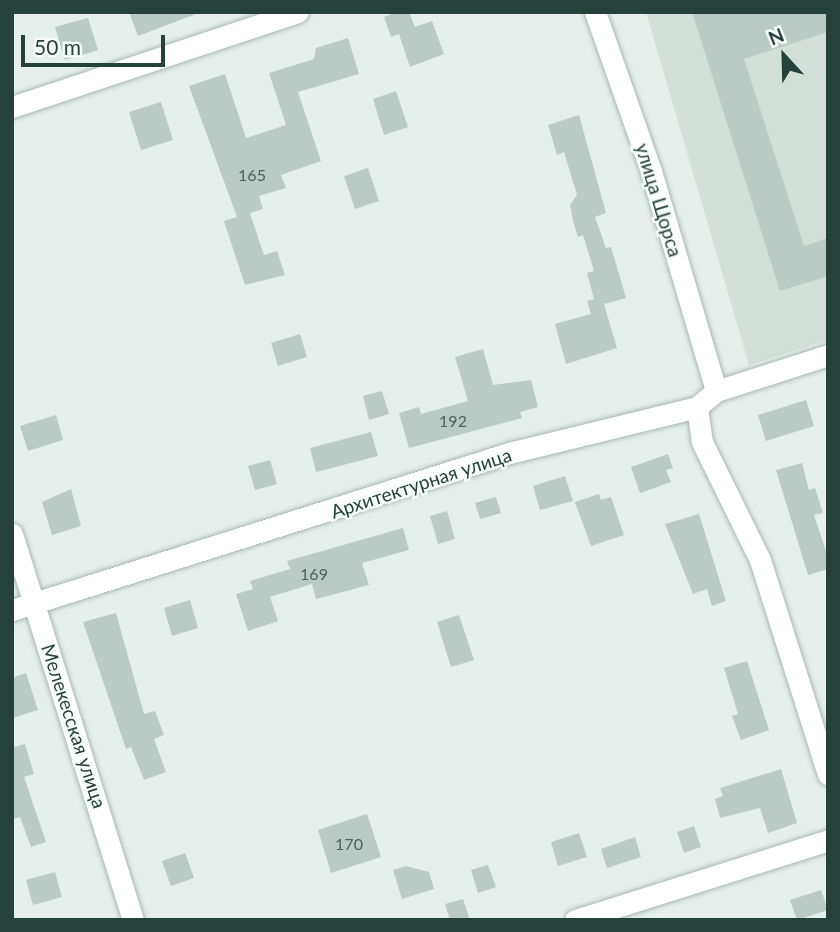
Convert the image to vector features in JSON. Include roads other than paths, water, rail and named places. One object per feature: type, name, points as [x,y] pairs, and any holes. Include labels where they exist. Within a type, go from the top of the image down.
[{"type":"street","points":[[12,107],[298,12]]},
{"type":"street","name":"улица Щорса","points":[[595,12],[651,172],[716,391]]},
{"type":"street","name":"Архитектурная улица","points":[[12,610],[35,605],[509,453],[697,407],[716,391],[828,355]]},
{"type":"street","points":[[697,407],[702,442],[761,560],[828,775]]},
{"type":"street","name":"Мелекесская улица","points":[[12,534],[133,920]]},
{"type":"street","points":[[575,920],[828,840]]}]
